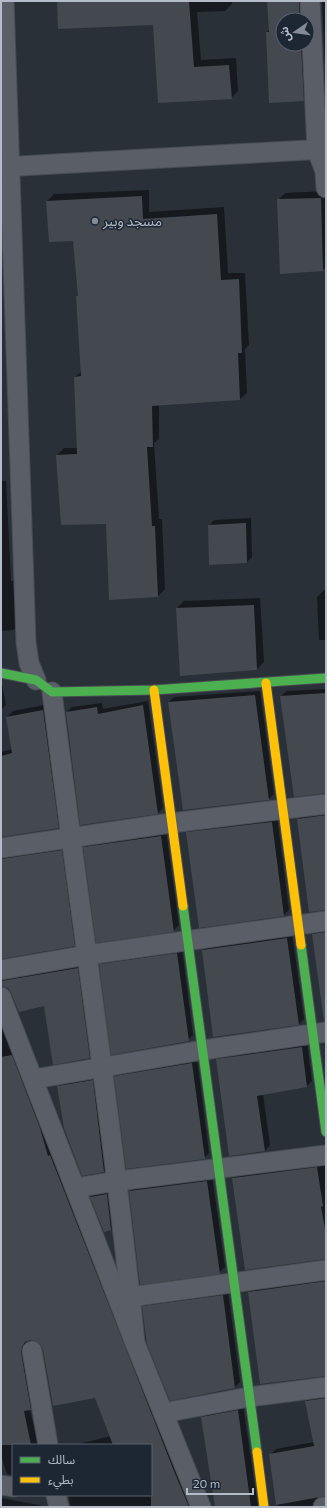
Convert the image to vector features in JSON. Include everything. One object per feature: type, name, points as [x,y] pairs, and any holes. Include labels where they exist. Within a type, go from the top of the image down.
[{"type":"street","points":[[4,1],[5,166],[26,642],[29,663],[36,680]]},
{"type":"street","points":[[310,1],[321,149],[326,188]]},
{"type":"street","points":[[5,166],[321,149]]},
{"type":"street","points":[[1,673],[36,680],[52,692],[154,690],[326,678]]},
{"type":"street","points":[[266,683],[298,925],[319,1032],[326,1132]]},
{"type":"street","points":[[154,690],[264,1507]]},
{"type":"street","points":[[52,692],[70,837],[117,1181],[135,1343]]},
{"type":"street","points":[[1,848],[171,823],[326,804]]},
{"type":"street","points":[[1,970],[87,955],[326,921]]},
{"type":"street","points":[[1,997],[135,1343],[201,1507]]},
{"type":"street","points":[[34,1079],[319,1032]]},
{"type":"street","points":[[75,1188],[117,1181],[326,1155]]},
{"type":"street","points":[[130,1297],[326,1270]]},
{"type":"street","points":[[32,1351],[48,1444]]},
{"type":"street","points":[[163,1413],[249,1397],[326,1387]]},
{"type":"street","points":[[1,1485],[12,1487]]},
{"type":"building","points":[[57,1],[189,1],[194,67],[229,65],[232,99],[158,103],[153,25],[58,29]]},
{"type":"building","points":[[267,1],[299,1],[300,12],[275,12],[275,52],[301,52],[304,101],[269,103],[266,32],[269,32]]},
{"type":"building","points":[[142,196],[143,219],[217,214],[221,280],[239,279],[242,353],[238,353],[240,400],[152,406],[153,447],[147,447],[152,526],[155,526],[158,597],[109,600],[106,524],[61,525],[56,455],[77,454],[74,377],[81,376],[76,296],[78,296],[73,241],[49,242],[46,201]]},
{"type":"building","points":[[321,198],[323,271],[280,274],[277,199]]},
{"type":"building","points":[[246,523],[247,563],[209,565],[208,525]]},
{"type":"building","points":[[254,605],[257,670],[180,676],[176,608]]},
{"type":"building","points":[[325,693],[326,793],[294,797],[280,696]]},
{"type":"building","points":[[255,695],[269,800],[183,810],[168,702]]},
{"type":"building","points":[[143,705],[158,814],[80,825],[66,712],[97,707],[98,714]]},
{"type":"building","points":[[43,710],[59,828],[1,837],[1,756],[12,753],[6,717]]},
{"type":"building","points":[[326,815],[326,910],[309,912],[297,819]]},
{"type":"building","points":[[272,822],[284,916],[199,928],[186,832]]},
{"type":"building","points":[[161,836],[174,932],[96,943],[83,847]]},
{"type":"building","points":[[62,850],[75,946],[1,959],[1,859]]},
{"type":"building","points":[[326,932],[326,1021],[324,1021],[312,934]]},
{"type":"building","points":[[287,938],[299,1025],[213,1037],[202,950]]},
{"type":"building","points":[[177,953],[189,1041],[111,1055],[99,964]]},
{"type":"building","points":[[78,968],[90,1058],[53,1065],[44,1006],[19,1012],[11,993],[8,988],[1,986],[1,981]]},
{"type":"building","points":[[302,1047],[307,1087],[257,1096],[265,1151],[229,1156],[216,1059]]},
{"type":"building","points":[[12,1055],[40,1128],[48,1156],[50,1155],[189,1507],[151,1507],[152,1444],[113,1444],[95,1398],[53,1406],[43,1349],[40,1344],[35,1341],[30,1340],[25,1342],[21,1352],[31,1410],[24,1411],[31,1444],[1,1445],[1,1057]]},
{"type":"building","points":[[192,1063],[205,1159],[126,1169],[114,1076]]},
{"type":"building","points":[[93,1080],[104,1172],[82,1176],[64,1128],[57,1086]]},
{"type":"building","points":[[317,1167],[323,1206],[321,1207],[326,1234],[326,1259],[245,1270],[232,1178]]},
{"type":"building","points":[[207,1181],[220,1274],[140,1285],[129,1191]]},
{"type":"building","points":[[107,1194],[111,1230],[104,1232],[90,1197]]},
{"type":"building","points":[[326,1281],[326,1376],[260,1384],[248,1292]]},
{"type":"building","points":[[223,1295],[235,1388],[170,1401],[147,1344],[142,1306]]},
{"type":"building","points":[[326,1398],[326,1496],[276,1505],[269,1454],[314,1446],[305,1401]]},
{"type":"building","points":[[238,1410],[251,1507],[215,1507],[201,1417]]},
{"type":"traffic: fast","points":[[1,673],[36,680],[52,692],[154,690],[326,678]]},
{"type":"traffic: fast","points":[[183,906],[257,1452]]},
{"type":"traffic: fast","points":[[301,945],[326,1132]]},
{"type":"traffic: slow","points":[[266,683],[301,945]]},
{"type":"traffic: slow","points":[[154,690],[183,906]]},
{"type":"traffic: slow","points":[[257,1452],[264,1507]]},
{"type":"place","name":"مسجد وبير","points":[[95,221]]}]
